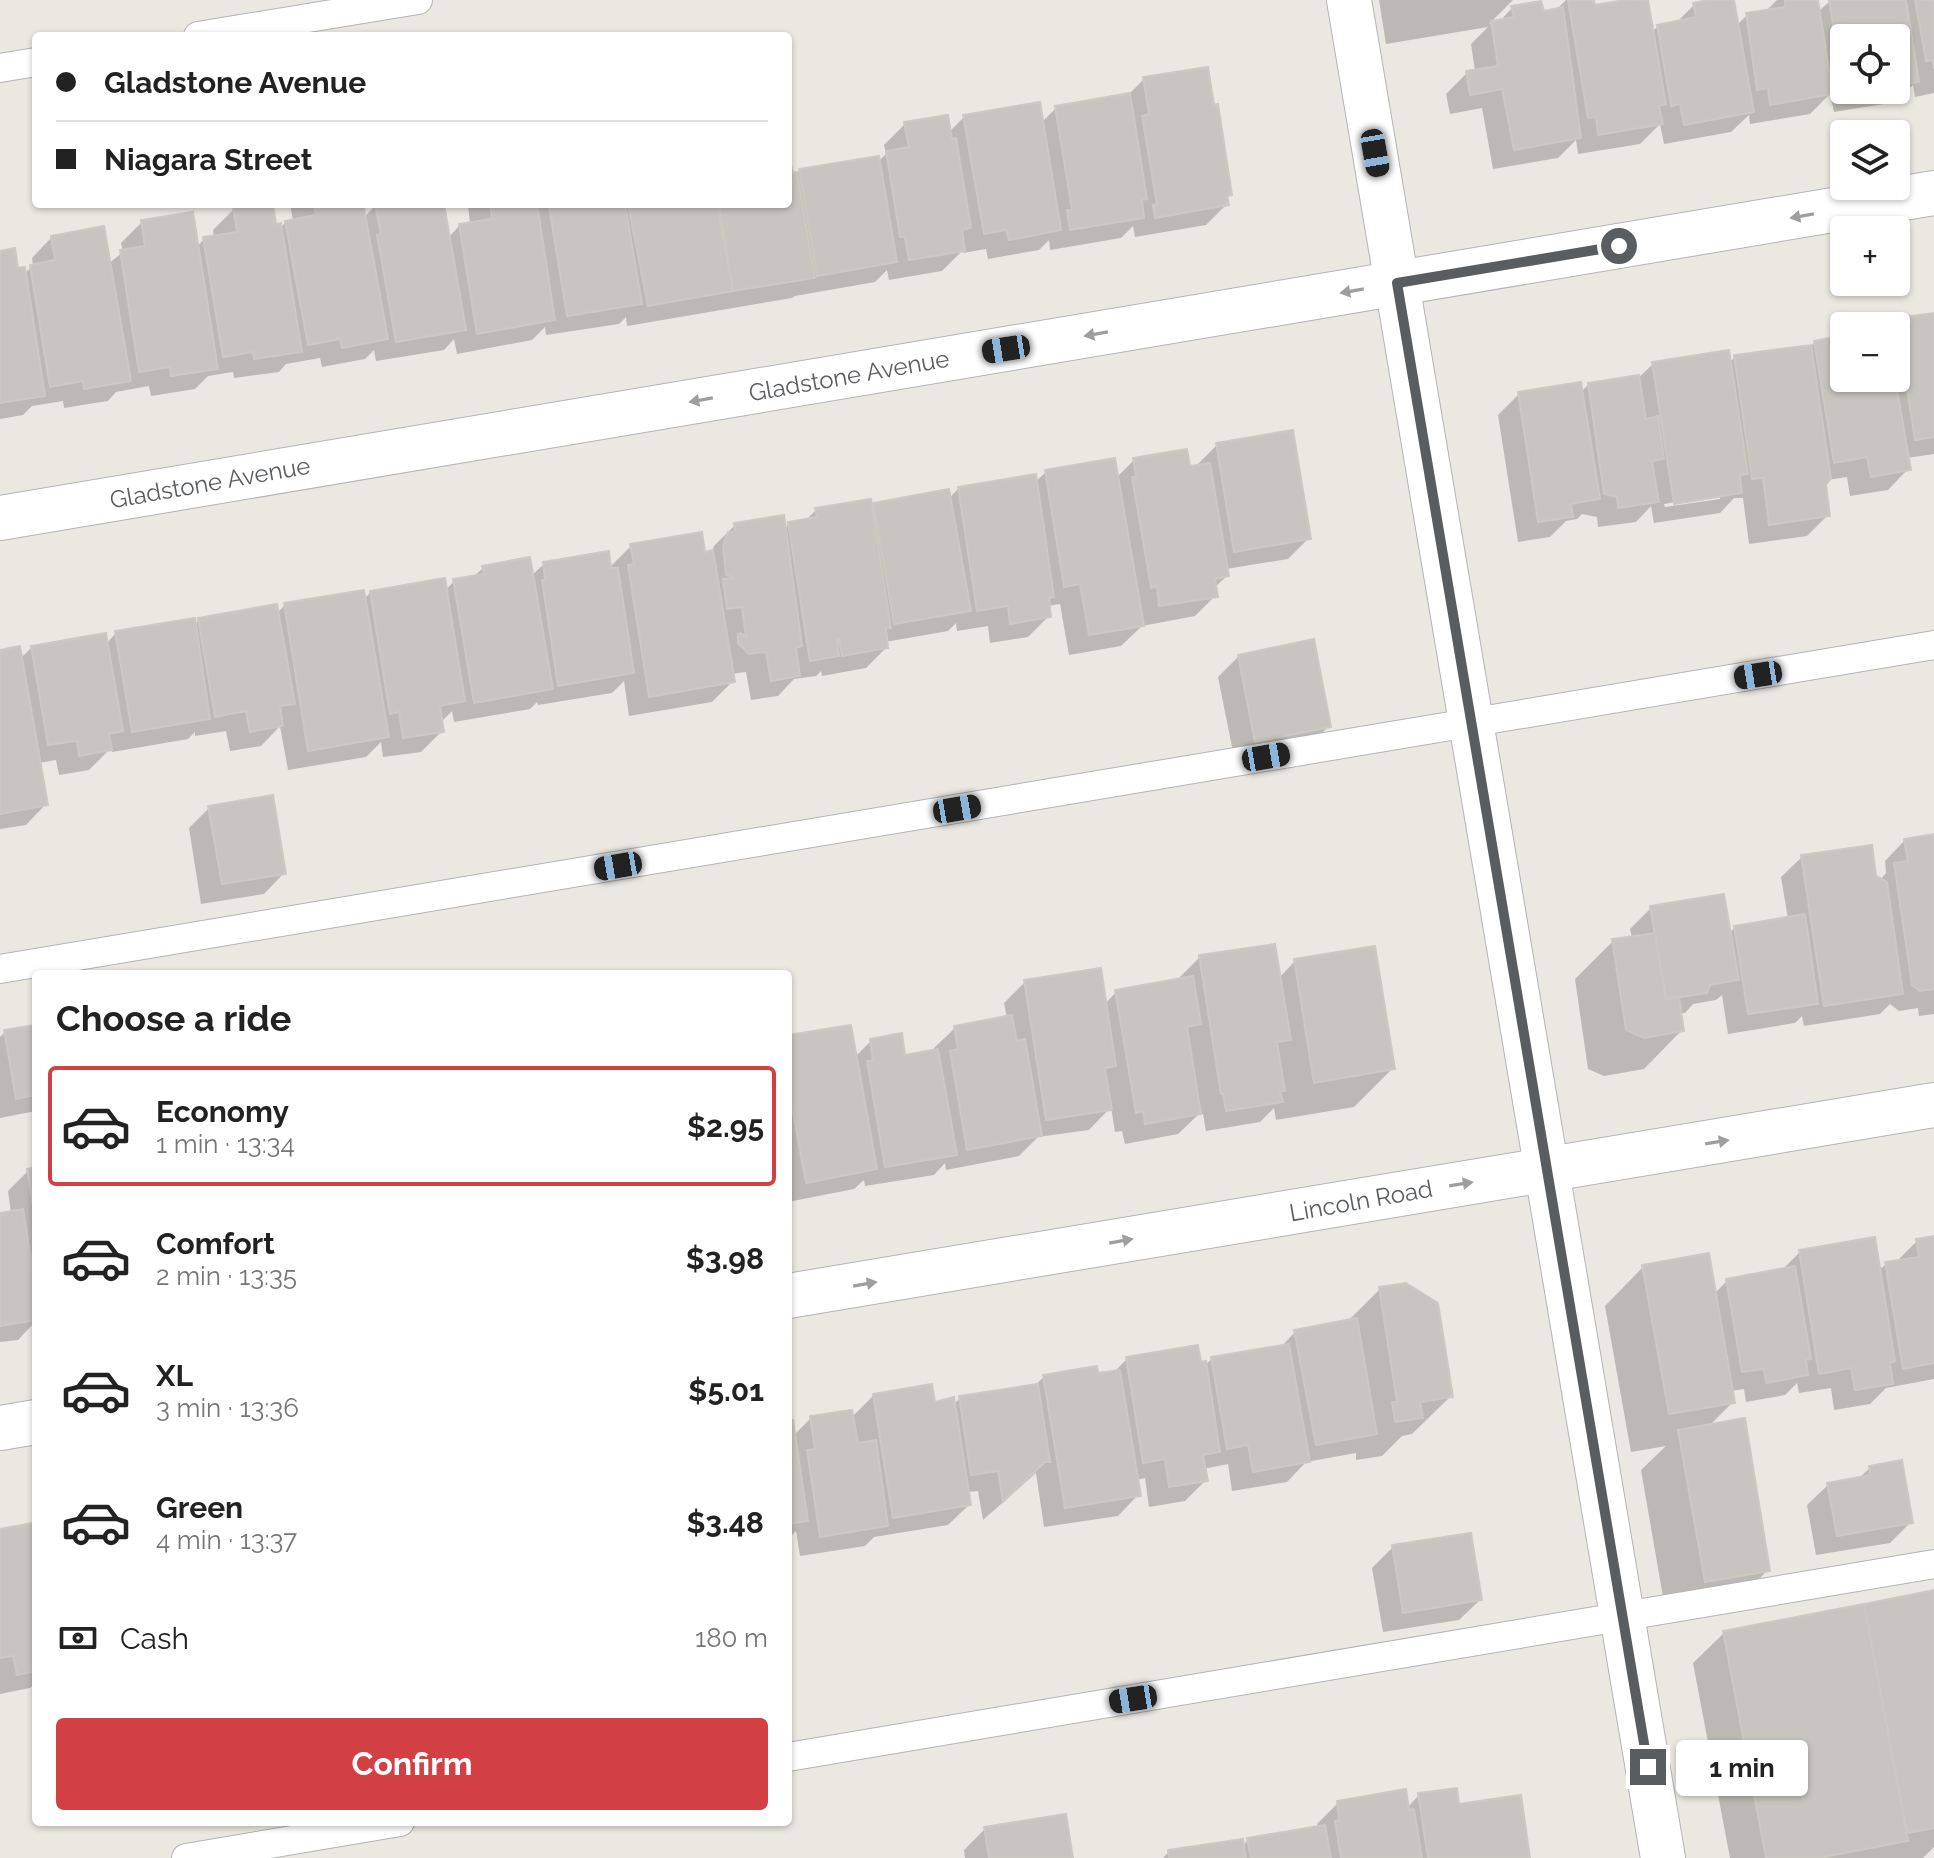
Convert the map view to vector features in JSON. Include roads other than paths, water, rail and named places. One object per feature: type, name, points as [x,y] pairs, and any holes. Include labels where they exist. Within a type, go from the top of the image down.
[{"type":"street","points":[[1349,0],[1663,1858]]},
{"type":"street","name":"Gladstone Avenue","points":[[0,518],[1934,193]]},
{"type":"street","name":"Lincoln Road","points":[[792,1295],[1934,1105]]},
{"type":"street","points":[[0,1428],[32,1423]]},
{"type":"lane","points":[[222,32],[418,0]]},
{"type":"lane","points":[[0,68],[32,63]]},
{"type":"lane","points":[[0,969],[1934,645]]},
{"type":"lane","points":[[792,1756],[1934,1564]]},
{"type":"lane","points":[[186,1858],[376,1826]]}]
